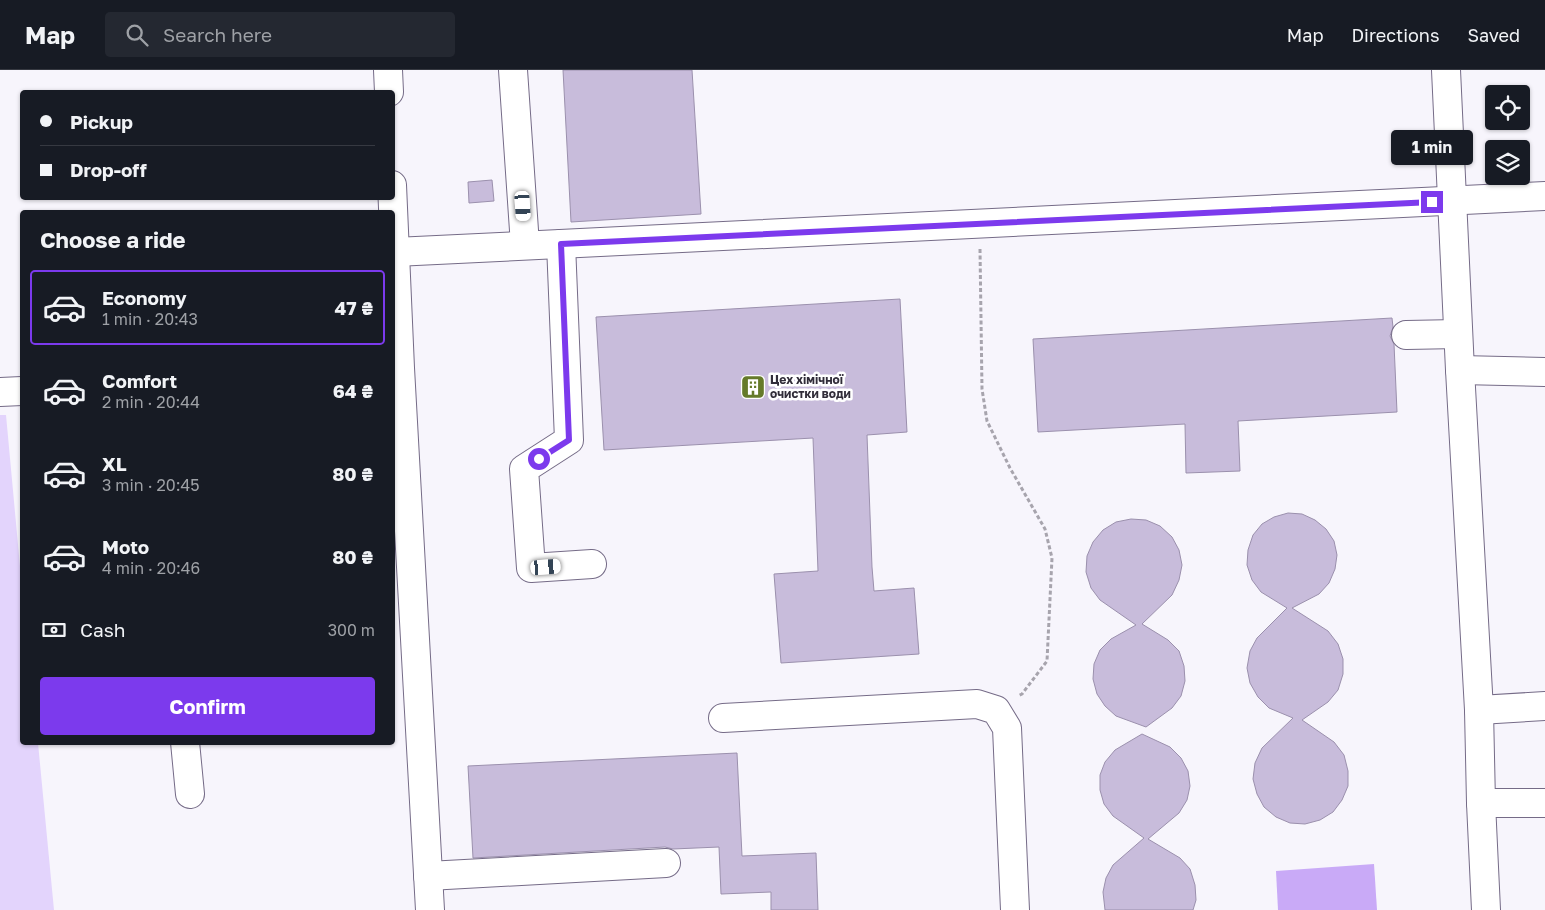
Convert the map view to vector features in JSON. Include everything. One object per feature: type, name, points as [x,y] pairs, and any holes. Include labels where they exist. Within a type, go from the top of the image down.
[{"type":"lane","points":[[388,70],[389,90]]},
{"type":"lane","points":[[513,70],[525,245]]},
{"type":"lane","points":[[1446,70],[1458,334],[1480,710],[1481,803],[1486,910]]},
{"type":"lane","points":[[430,910],[396,369],[395,252],[1545,196]]},
{"type":"lane","points":[[561,244],[569,440],[524,469],[531,568],[592,564]]},
{"type":"lane","points":[[1406,335],[1458,334]]},
{"type":"lane","points":[[1460,370],[1545,372]]},
{"type":"lane","points":[[0,392],[20,391]]},
{"type":"lane","points":[[723,718],[976,704],[996,710],[1006,728],[1015,910]]},
{"type":"lane","points":[[1480,710],[1545,706]]},
{"type":"lane","points":[[185,745],[190,794]]},
{"type":"lane","points":[[1481,803],[1545,803]]},
{"type":"lane","points":[[428,876],[666,863]]},
{"type":"path","points":[[980,224],[982,389],[987,421],[1010,468],[1044,529],[1052,558],[1047,661],[1022,694],[996,710]]},
{"type":"shaded area","points":[[0,415],[6,415],[20,566],[20,745],[38,745],[54,910],[0,910]]},
{"type":"shaded area","points":[[1374,864],[1377,910],[1278,910],[1276,871]]},
{"type":"building","points":[[563,70],[692,70],[701,214],[571,222]]},
{"type":"building","points":[[492,180],[494,201],[469,203],[468,182]]},
{"type":"building","name":"Цех хімічної очистки води","points":[[900,299],[907,432],[867,435],[872,567],[874,591],[914,588],[919,654],[781,663],[774,574],[818,571],[813,438],[604,450],[596,317]]},
{"type":"building","points":[[1392,318],[1393,327],[1390,336],[1394,344],[1397,412],[1238,421],[1240,471],[1186,473],[1185,424],[1038,432],[1033,339]]},
{"type":"building","points":[[1288,513],[1302,514],[1315,520],[1326,529],[1334,541],[1337,555],[1335,569],[1329,583],[1319,594],[1292,608],[1328,631],[1338,644],[1343,659],[1343,674],[1338,690],[1328,702],[1302,720],[1334,742],[1344,755],[1348,771],[1348,786],[1342,800],[1333,812],[1320,820],[1305,824],[1290,823],[1276,817],[1264,807],[1257,794],[1253,779],[1255,763],[1262,748],[1293,718],[1269,708],[1258,697],[1250,683],[1247,668],[1250,651],[1257,638],[1287,608],[1261,592],[1252,580],[1247,565],[1248,550],[1253,535],[1262,524],[1274,517]]},
{"type":"building","points":[[1131,519],[1146,520],[1160,526],[1172,537],[1179,550],[1182,565],[1179,580],[1172,595],[1142,624],[1168,640],[1179,651],[1184,666],[1185,681],[1181,696],[1172,708],[1146,727],[1116,716],[1105,706],[1097,694],[1093,679],[1094,664],[1100,650],[1111,639],[1136,625],[1100,600],[1091,588],[1086,572],[1087,556],[1093,542],[1103,530],[1116,522]]},
{"type":"building","points":[[1142,734],[1170,747],[1181,758],[1188,771],[1190,786],[1187,800],[1179,813],[1148,839],[1180,858],[1190,869],[1195,885],[1196,900],[1193,910],[1105,910],[1103,892],[1106,878],[1113,865],[1144,838],[1113,816],[1104,804],[1100,790],[1100,775],[1105,762],[1115,750]]},
{"type":"building","points":[[737,753],[742,856],[816,853],[818,910],[771,910],[771,892],[721,894],[719,847],[673,849],[665,847],[473,858],[468,766]]},
{"type":"place","name":"Цех хімічної очистки води","points":[[753,387]]},
{"type":"route","points":[[539,459],[569,440],[561,244],[1432,202]]}]
